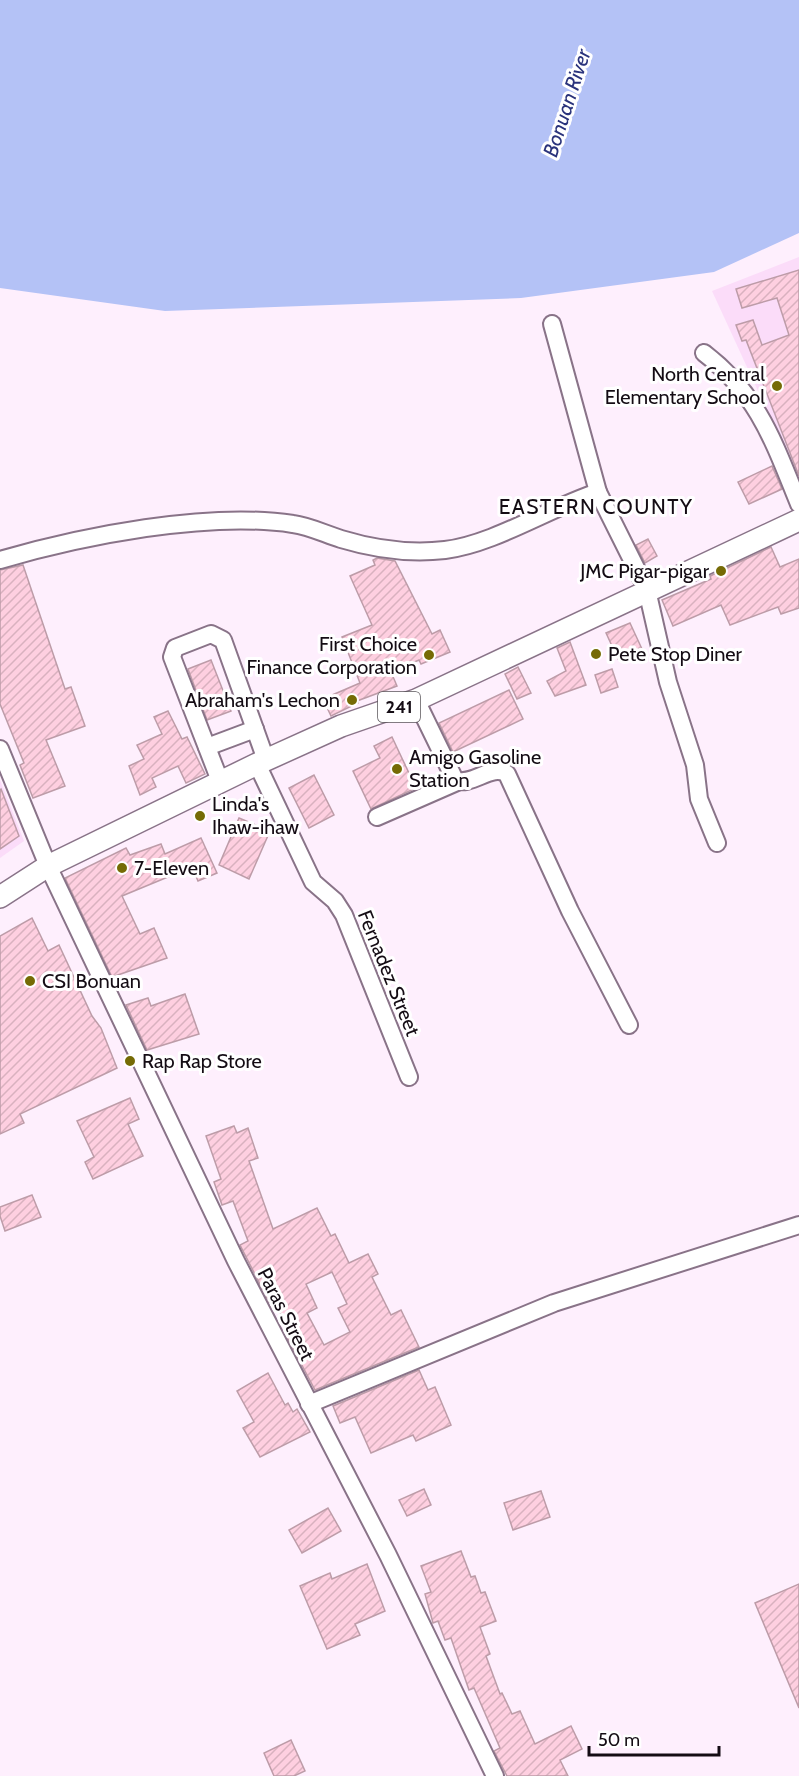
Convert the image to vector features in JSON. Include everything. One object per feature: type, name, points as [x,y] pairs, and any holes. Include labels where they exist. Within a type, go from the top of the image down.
[{"type":"main road","name":"241","points":[[0,897],[48,866],[220,781],[341,726],[416,700],[799,520]]},
{"type":"street","points":[[552,324],[598,492],[647,590],[668,682],[694,765],[699,799],[717,843]]},
{"type":"street","points":[[704,353],[727,370],[751,399],[799,504]]},
{"type":"street","points":[[0,560],[115,535],[192,522],[293,524],[379,549],[443,550],[483,540],[562,504],[598,492]]},
{"type":"street","name":"Fernadez Street","points":[[207,747],[172,652],[175,648],[211,634],[223,640],[255,729],[261,762],[313,882],[335,901],[344,915],[409,1077]]},
{"type":"street","points":[[416,700],[458,782]]},
{"type":"street","points":[[220,781],[207,747],[255,729]]},
{"type":"street","name":"Paras Street","points":[[0,749],[48,866],[236,1260],[388,1555],[495,1776]]},
{"type":"street","points":[[377,817],[458,782],[497,771],[507,774],[570,911],[629,1025]]},
{"type":"street","points":[[309,1404],[554,1303],[799,1225]]},
{"type":"shaded area","name":"North Central Elementary School","points":[[799,257],[799,480],[712,291]]},
{"type":"shaded area","points":[[0,780],[24,841],[0,858]]},
{"type":"water","name":"Bonuan River","points":[[0,0],[799,0],[799,233],[714,272],[521,298],[165,311],[0,288]]},
{"type":"building","name":"North Central Elementary School","points":[[799,270],[799,476],[746,340],[742,341],[736,325],[753,320],[762,345],[789,335],[777,298],[742,308],[736,289]]},
{"type":"building","points":[[772,466],[782,489],[749,504],[738,482]]},
{"type":"building","points":[[648,539],[657,556],[645,563],[636,545]]},
{"type":"building","points":[[771,547],[780,567],[799,559],[799,608],[781,614],[778,607],[730,625],[721,605],[673,626],[662,600],[711,579],[710,576]]},
{"type":"building","points":[[377,558],[395,561],[432,634],[440,630],[450,652],[421,664],[419,660],[391,672],[397,686],[357,701],[358,703],[331,716],[323,699],[360,683],[342,637],[372,625],[350,576],[375,565],[373,560]]},
{"type":"building","points":[[23,565],[65,689],[71,687],[85,726],[46,740],[65,786],[33,798],[20,765],[24,763],[0,704],[0,570]]},
{"type":"building","points":[[630,623],[642,649],[618,659],[606,633]]},
{"type":"building","points":[[570,642],[586,685],[555,696],[547,681],[566,671],[557,648]]},
{"type":"building","points":[[211,660],[231,711],[207,720],[188,669]]},
{"type":"building","points":[[518,667],[531,693],[517,699],[505,674]]},
{"type":"building","points":[[612,669],[618,687],[601,693],[595,675]]},
{"type":"building","points":[[509,690],[523,719],[453,752],[439,723]]},
{"type":"building","points":[[168,711],[182,739],[187,737],[205,774],[186,783],[178,766],[152,778],[156,787],[140,795],[129,766],[144,759],[137,745],[162,734],[154,717]]},
{"type":"building","points":[[392,737],[416,788],[371,809],[353,771],[380,758],[374,746]]},
{"type":"building","points":[[314,775],[334,815],[309,828],[289,788]]},
{"type":"building","points":[[0,790],[19,836],[0,849]]},
{"type":"building","points":[[239,818],[270,831],[249,879],[219,865]]},
{"type":"building","points":[[201,838],[217,873],[198,881],[192,867],[122,896],[140,934],[154,928],[167,958],[112,977],[65,878],[126,848],[130,855],[161,844],[165,854]]},
{"type":"building","points":[[32,918],[48,951],[59,945],[92,1016],[101,1028],[117,1068],[20,1114],[24,1123],[0,1134],[0,936]]},
{"type":"building","points":[[185,994],[199,1034],[147,1050],[126,1005],[148,998],[151,1006]]},
{"type":"building","points":[[130,1098],[139,1119],[128,1124],[143,1156],[93,1179],[85,1162],[94,1157],[77,1121]]},
{"type":"building","points":[[234,1126],[237,1133],[248,1128],[258,1158],[249,1161],[273,1229],[317,1208],[331,1236],[335,1234],[349,1263],[368,1254],[378,1274],[372,1277],[391,1315],[401,1310],[419,1347],[315,1390],[285,1333],[289,1331],[274,1300],[269,1302],[240,1245],[248,1241],[233,1201],[222,1205],[214,1182],[221,1179],[206,1136]],"holes":[[[332,1272],[347,1304],[338,1308],[350,1332],[324,1345],[307,1313],[317,1308],[306,1284]]]},
{"type":"building","points":[[32,1195],[41,1217],[5,1231],[0,1216],[0,1207]]},
{"type":"building","points":[[419,1370],[428,1390],[435,1387],[451,1425],[416,1441],[413,1435],[371,1453],[355,1417],[340,1423],[333,1406]]},
{"type":"building","points":[[268,1373],[285,1405],[288,1403],[293,1412],[297,1409],[310,1432],[260,1457],[243,1428],[254,1422],[237,1391]]},
{"type":"building","points":[[424,1489],[431,1505],[407,1516],[399,1500]]},
{"type":"building","points":[[541,1491],[550,1517],[513,1530],[504,1503]]},
{"type":"building","points":[[328,1508],[341,1531],[302,1553],[289,1530]]},
{"type":"building","points":[[461,1551],[471,1577],[475,1576],[481,1593],[485,1592],[496,1621],[480,1627],[490,1654],[486,1656],[500,1694],[502,1693],[512,1714],[520,1711],[535,1744],[571,1726],[582,1749],[560,1760],[568,1776],[507,1776],[494,1751],[500,1748],[474,1688],[469,1690],[451,1638],[445,1640],[438,1621],[433,1623],[425,1594],[431,1592],[421,1566]]},
{"type":"building","points":[[367,1564],[385,1611],[355,1624],[360,1635],[327,1649],[300,1586],[330,1573],[332,1579]]},
{"type":"building","points":[[799,1584],[799,1708],[755,1603]]},
{"type":"building","points":[[291,1740],[305,1771],[294,1776],[274,1776],[264,1753]]},
{"type":"place","name":"North Central Elementary School","points":[[777,386]]},
{"type":"place","name":"JMC Pigar-pigar","points":[[721,571]]},
{"type":"place","name":"Pete Stop Diner","points":[[596,654]]},
{"type":"place","name":"First Choice Finance Corporation","points":[[429,655]]},
{"type":"place","name":"Abraham's Lechon","points":[[352,700]]},
{"type":"place","name":"Amigo Gasoline Station","points":[[397,769]]},
{"type":"place","name":"Linda's Ihaw-ihaw","points":[[200,816]]},
{"type":"place","name":"7-Eleven","points":[[122,868]]},
{"type":"place","name":"CSI Bonuan","points":[[30,981]]},
{"type":"place","name":"Rap Rap Store","points":[[130,1061]]},
{"type":"district","name":"EASTERN COUNTY","points":[[596,507]]}]
